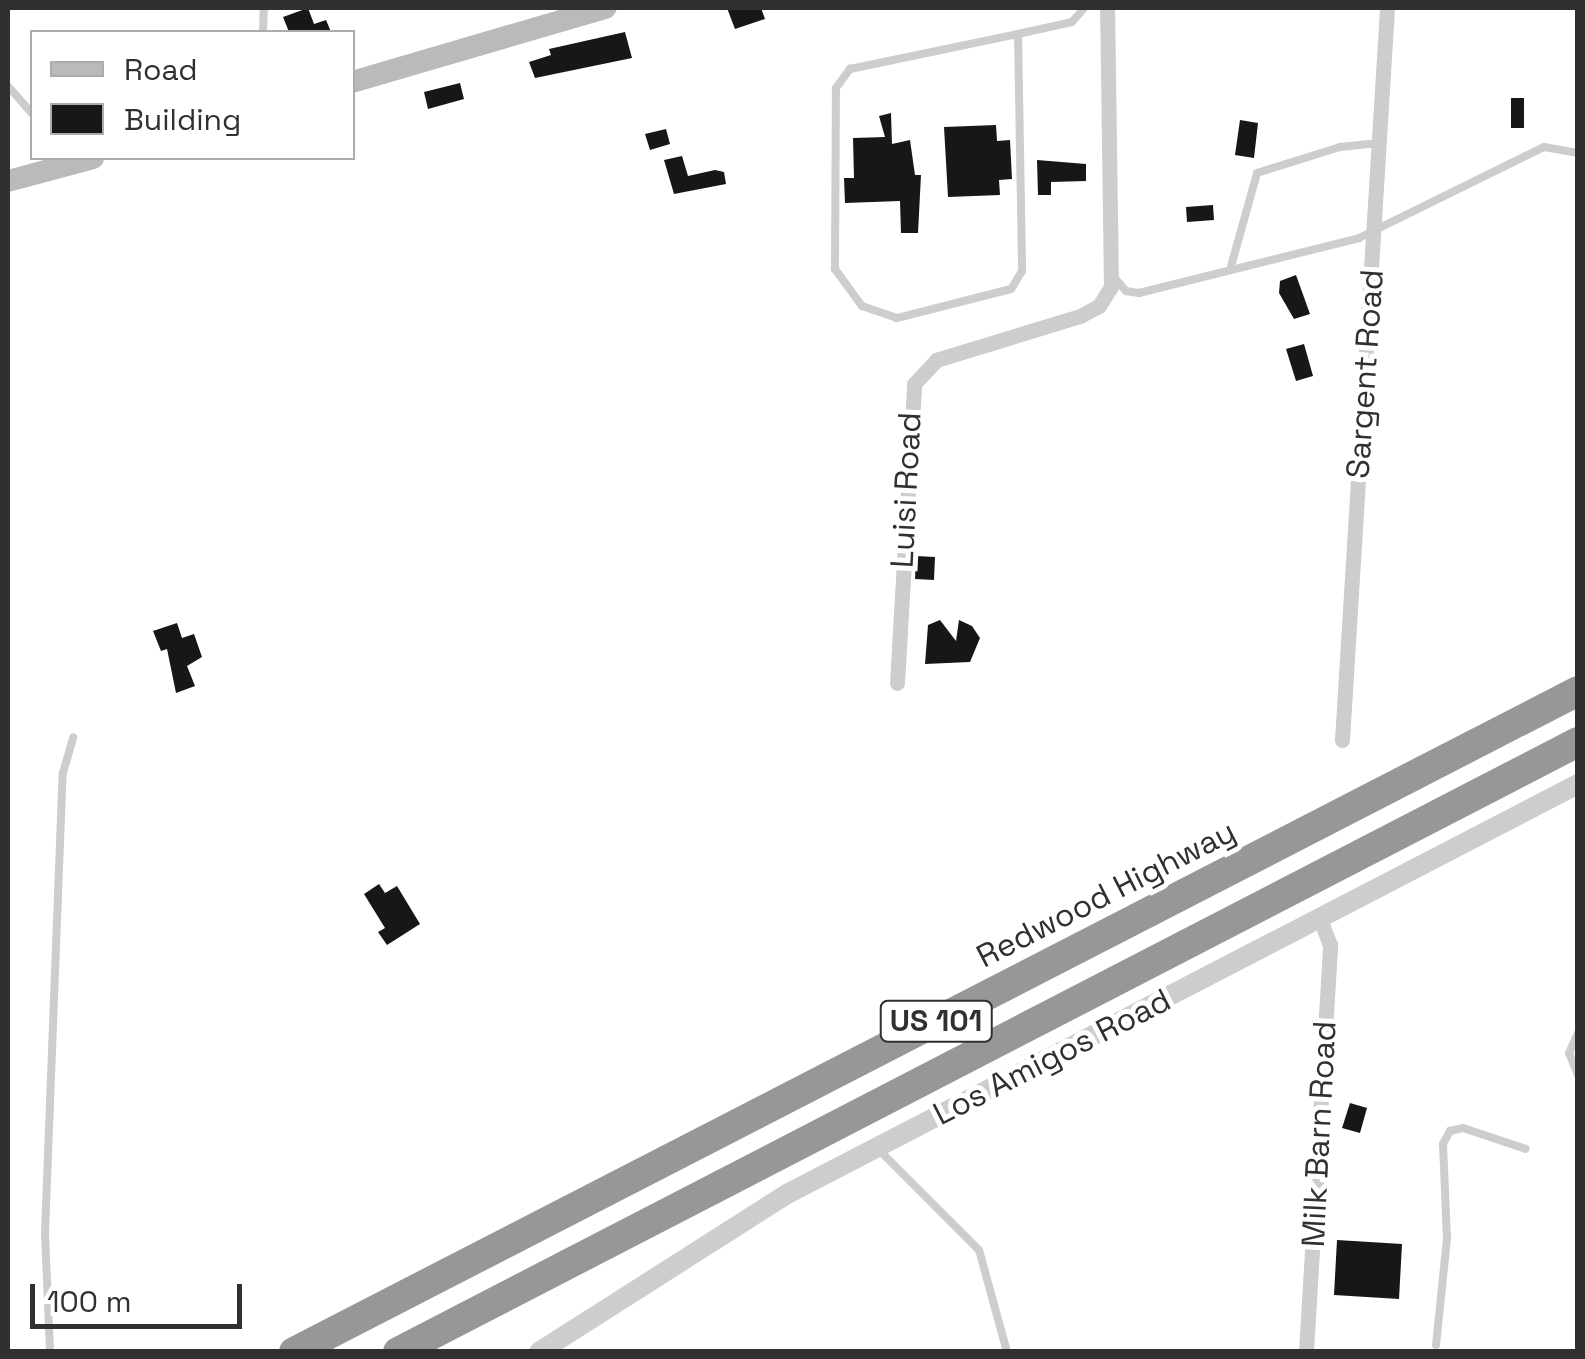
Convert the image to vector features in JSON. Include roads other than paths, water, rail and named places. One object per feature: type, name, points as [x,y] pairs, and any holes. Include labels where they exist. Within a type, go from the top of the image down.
[{"type":"highway","name":"Redwood Highway","points":[[294,1352],[1578,691]]},
{"type":"highway","name":"US 101","points":[[398,1352],[1578,742]]},
{"type":"main road","points":[[355,81],[605,8]]},
{"type":"main road","points":[[8,180],[51,163],[76,160]]},
{"type":"street","points":[[1107,8],[1113,276]]},
{"type":"street","name":"Sargent Road","points":[[1342,740],[1387,8]]},
{"type":"street","name":"Luisi Road","points":[[897,683],[914,384],[936,360],[1100,306],[1113,276]]},
{"type":"street","name":"Los Amigos Road","points":[[539,1352],[789,1193],[1578,784]]},
{"type":"street","name":"Milk Barn Road","points":[[1306,1352],[1330,944],[1320,919]]},
{"type":"lane","points":[[1018,34],[1022,271],[1010,290],[897,318],[862,306],[835,268],[836,88],[850,69],[1072,22],[1084,8]]},
{"type":"lane","points":[[8,86],[30,112]]},
{"type":"lane","points":[[1230,270],[1257,173],[1340,147],[1379,143]]},
{"type":"lane","points":[[1113,276],[1126,292],[1138,294],[1230,270],[1374,230],[1544,147],[1578,152]]},
{"type":"lane","points":[[50,1352],[45,1233],[63,773],[72,737]]},
{"type":"lane","points":[[1578,1033],[1570,1053],[1578,1076]]},
{"type":"lane","points":[[1436,1345],[1447,1220],[1443,1144],[1450,1131],[1463,1128],[1526,1149]]},
{"type":"lane","points":[[877,1148],[980,1250],[1006,1350]]}]
